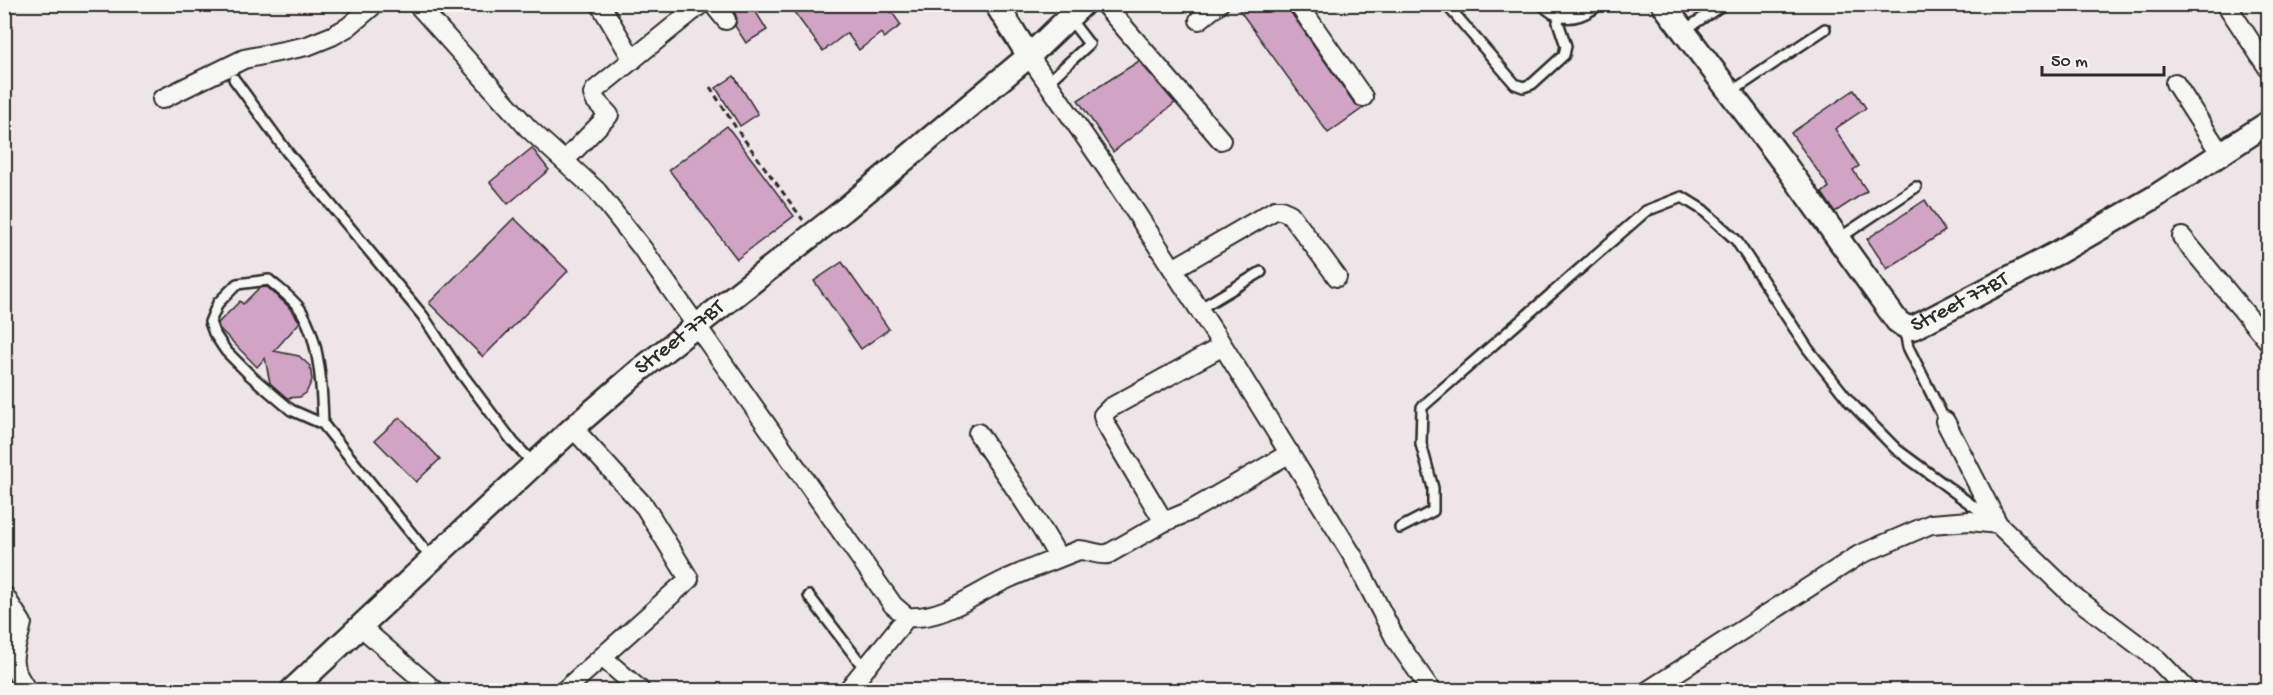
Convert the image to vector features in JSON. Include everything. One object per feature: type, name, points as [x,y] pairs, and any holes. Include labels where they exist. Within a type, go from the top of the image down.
[{"type":"street","points":[[162,99],[244,59],[307,46],[332,36],[348,27],[375,4]]},
{"type":"street","points":[[417,4],[528,128],[597,191],[696,324],[893,605],[907,617],[931,616],[971,599],[1003,581],[1079,550],[1086,550],[1101,556],[1108,554],[1164,522],[1188,512],[1290,453]]},
{"type":"street","points":[[600,4],[633,60]]},
{"type":"street","points":[[565,160],[609,116],[595,100],[593,94],[595,90],[701,4]]},
{"type":"street","points":[[713,4],[726,20]]},
{"type":"street","points":[[996,4],[1223,346],[1354,558],[1396,640],[1431,690]]},
{"type":"street","points":[[1104,4],[1221,140]]},
{"type":"street","points":[[1199,20],[1219,4]]},
{"type":"street","points":[[1298,4],[1363,97]]},
{"type":"street","points":[[1557,8],[1582,8],[1590,4]]},
{"type":"street","name":"Street 77BT","points":[[1663,4],[1731,92],[1897,321],[1904,327],[1913,328],[2059,252],[2152,198],[2268,123]]},
{"type":"street","points":[[2226,4],[2268,68]]},
{"type":"street","name":"Street 77BT","points":[[292,690],[573,428],[696,324],[813,233],[1029,56],[1076,11]]},
{"type":"street","points":[[2175,83],[2220,153]]},
{"type":"street","points":[[1173,269],[1275,210],[1281,210],[1290,214],[1336,277]]},
{"type":"street","points":[[2182,237],[2268,341]]},
{"type":"street","points":[[1164,522],[1105,423],[1103,415],[1110,408],[1223,346]]},
{"type":"street","points":[[1945,421],[1998,524],[2072,595],[2158,660],[2187,690]]},
{"type":"street","points":[[565,690],[689,579],[645,507],[573,428]]},
{"type":"street","points":[[978,433],[1058,557]]},
{"type":"street","points":[[1649,690],[1859,555],[1930,524],[1970,521],[1998,524]]},
{"type":"street","points":[[4,595],[22,623],[18,644],[11,658],[16,675],[27,690]]},
{"type":"street","points":[[848,690],[907,617]]},
{"type":"street","points":[[360,626],[434,690]]},
{"type":"street","points":[[602,657],[640,690]]},
{"type":"lane","points":[[1446,4],[1515,84],[1523,87],[1532,84],[1564,55],[1566,46],[1558,22],[1557,8]]},
{"type":"lane","points":[[1683,31],[1724,4]]},
{"type":"lane","points":[[1048,82],[1089,44],[1076,11]]},
{"type":"lane","points":[[1731,92],[1825,30]]},
{"type":"lane","points":[[234,79],[288,153],[423,316],[458,369],[513,442],[534,465]]},
{"type":"lane","points":[[1838,239],[1916,187]]},
{"type":"lane","points":[[1400,528],[1433,511],[1432,488],[1421,444],[1422,407],[1646,211],[1682,197],[1703,210],[1736,240],[1808,350],[1850,402],[1896,450],[1998,524]]},
{"type":"lane","points":[[1199,309],[1261,272]]},
{"type":"lane","points":[[322,424],[322,399],[312,332],[299,308],[269,280],[237,284],[218,303],[210,322],[214,333],[226,351],[291,410],[322,424],[432,560]]},
{"type":"lane","points":[[1904,327],[1908,347],[1945,421]]},
{"type":"lane","points":[[809,596],[865,669]]},
{"type":"path","points":[[710,87],[738,131],[813,233]]},
{"type":"building","points":[[728,4],[751,4],[767,30],[746,43],[735,26],[737,19]]},
{"type":"building","points":[[788,4],[886,4],[901,25],[884,38],[881,33],[859,50],[847,33],[823,51]]},
{"type":"building","points":[[1235,4],[1287,4],[1354,103],[1363,108],[1328,133]]},
{"type":"building","points":[[1139,61],[1175,103],[1113,152],[1078,100]]},
{"type":"building","points":[[734,76],[758,114],[740,126],[716,88]]},
{"type":"building","points":[[1854,90],[1866,108],[1835,129],[1859,166],[1853,170],[1867,191],[1835,212],[1822,193],[1829,187],[1791,133]]},
{"type":"building","points":[[727,126],[794,216],[737,259],[669,170]]},
{"type":"building","points":[[532,148],[549,170],[508,204],[490,182]]},
{"type":"building","points":[[1925,200],[1945,231],[1887,269],[1867,239]]},
{"type":"building","points":[[514,218],[568,271],[483,357],[429,303]]},
{"type":"building","points":[[842,262],[889,329],[861,349],[814,281]]},
{"type":"building","points":[[267,287],[288,306],[300,322],[274,351],[299,356],[310,366],[312,380],[306,393],[300,397],[287,398],[270,383],[265,358],[257,367],[219,328],[218,323],[240,301],[243,304],[259,288]]},
{"type":"building","points":[[400,417],[440,459],[416,482],[375,440]]}]
